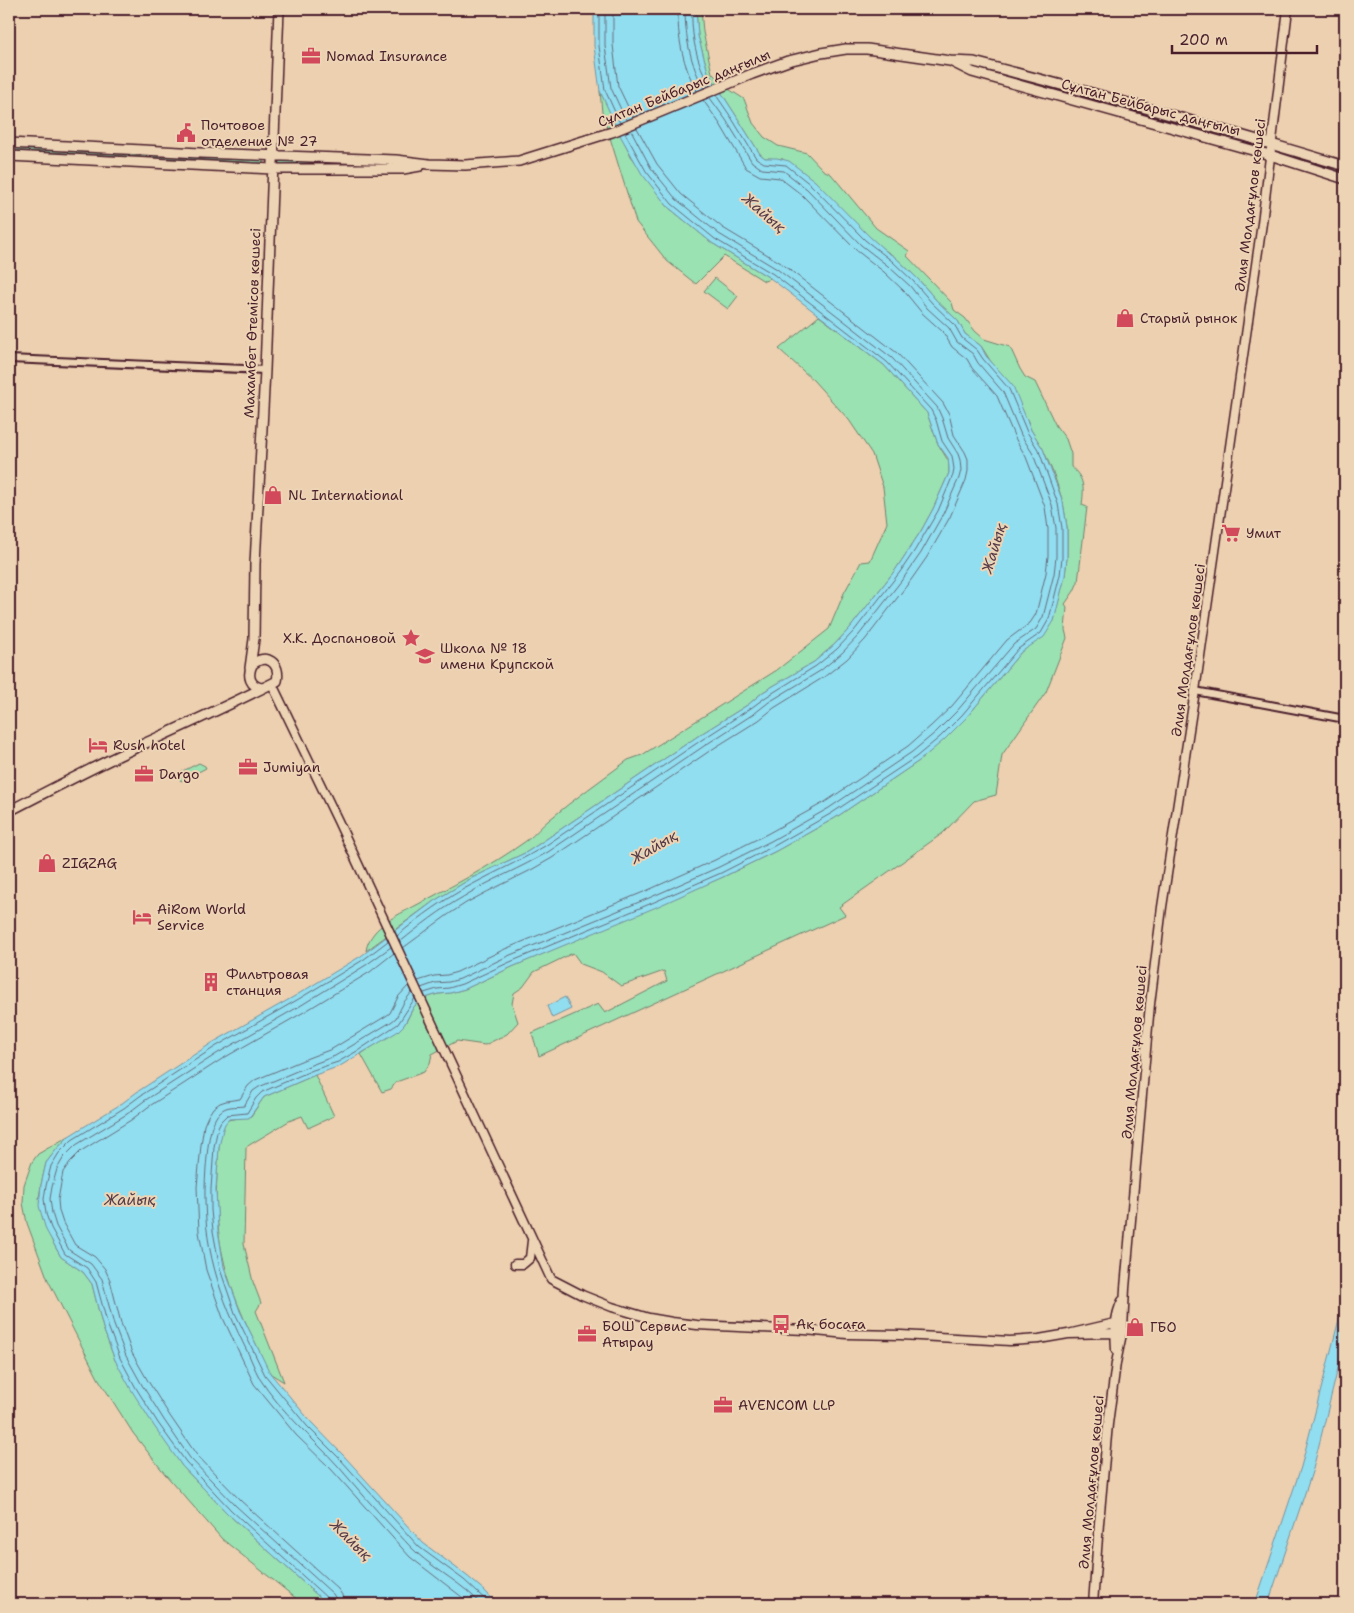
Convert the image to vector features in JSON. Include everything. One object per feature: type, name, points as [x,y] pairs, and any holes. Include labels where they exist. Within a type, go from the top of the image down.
[{"type":"main road","name":"Махамбет Өтемісов көшесі","points":[[250,673],[254,639],[255,564],[265,370],[279,9]]},
{"type":"main road","name":"Әлия Молдағұлов көшесі","points":[[1093,1604],[1104,1464],[1116,1363],[1123,1329],[1124,1296],[1150,1004],[1157,946],[1196,691],[1260,232],[1288,9]]},
{"type":"main road","name":"Сұлтан Бейбарыс даңғылы","points":[[9,143],[396,160],[429,164],[465,165],[519,161],[612,132],[788,61],[846,49],[867,49],[950,61],[968,61],[1271,143],[1345,166]]},
{"type":"main road","name":"Сұлтан Бейбарыс даңғылы","points":[[950,61],[972,72],[1270,155],[1345,179]]},
{"type":"main road","name":"Сұлтан Бейбарыс даңғылы","points":[[9,156],[272,169],[403,168],[429,164]]},
{"type":"main road","points":[[254,639],[267,660]]},
{"type":"main road","points":[[9,811],[119,755],[272,684],[278,681],[278,671],[272,662],[258,660],[250,673],[243,691],[233,702]]},
{"type":"main road","points":[[250,673],[252,684],[263,688]]},
{"type":"main road","points":[[272,684],[551,1279],[582,1295],[612,1307],[649,1318],[672,1322],[847,1334],[1010,1340],[1039,1339],[1096,1330],[1115,1323],[1120,1324],[1123,1329],[1115,1333],[1096,1330]]},
{"type":"main road","points":[[515,1264],[523,1264],[530,1258],[532,1239]]},
{"type":"main road","name":"Әлия Молдағұлов көшесі","points":[[1116,1363],[1115,1323],[1124,1296]]},
{"type":"main road","points":[[1096,1330],[1118,1310]]},
{"type":"main road","points":[[1096,1330],[1109,1339],[1116,1363]]},
{"type":"street","points":[[9,359],[265,370]]},
{"type":"street","points":[[1196,691],[1345,720]]},
{"type":"green space","points":[[696,9],[701,9],[703,32],[712,73],[727,88],[744,99],[753,123],[764,137],[778,146],[807,153],[823,170],[831,174],[876,228],[909,251],[907,256],[952,303],[954,310],[965,318],[984,339],[1010,347],[1025,377],[1035,382],[1056,426],[1066,439],[1071,454],[1071,467],[1079,475],[1083,484],[1082,505],[1087,507],[1078,582],[1065,604],[1067,607],[1065,630],[1067,638],[1046,692],[1002,755],[996,795],[974,801],[943,833],[839,907],[845,915],[539,1056],[532,1033],[598,1004],[605,1013],[667,981],[664,971],[621,986],[602,972],[581,964],[573,953],[534,972],[523,987],[514,993],[512,1004],[518,1022],[507,1034],[485,1045],[457,1041],[432,1054],[430,1063],[424,1072],[396,1082],[391,1089],[382,1092],[361,1054],[401,1028],[413,1008],[422,999],[465,989],[723,877],[776,851],[835,818],[919,761],[943,740],[966,718],[1021,652],[1054,621],[1065,576],[1067,527],[1063,502],[1054,475],[1027,419],[981,346],[965,334],[958,321],[918,279],[783,159],[765,158],[760,154],[708,72],[698,36]]},
{"type":"green space","points":[[600,91],[631,156],[668,207],[712,243],[770,278],[768,280],[764,281],[724,256],[696,284],[667,261],[636,222],[602,112]]},
{"type":"green space","points":[[9,146],[263,158],[263,163],[9,150]]},
{"type":"green space","points":[[279,160],[363,162],[363,166],[279,164]]},
{"type":"green space","points":[[715,278],[738,296],[728,309],[704,291]]},
{"type":"green space","points":[[819,316],[884,365],[927,413],[938,444],[949,462],[949,473],[933,509],[896,569],[850,628],[814,662],[763,692],[749,704],[701,734],[527,852],[472,878],[434,901],[366,951],[368,943],[377,930],[397,915],[470,876],[529,839],[546,822],[628,760],[642,755],[777,670],[829,629],[844,593],[861,562],[870,561],[887,523],[883,487],[872,454],[849,420],[813,380],[779,349]]},
{"type":"green space","points":[[199,763],[206,768],[181,781],[177,774]]},
{"type":"green space","points":[[315,1075],[334,1116],[308,1128],[302,1116],[289,1121],[246,1147],[244,1244],[253,1282],[261,1303],[256,1311],[284,1382],[271,1374],[267,1367],[243,1317],[227,1274],[222,1253],[217,1209],[219,1145],[222,1129],[227,1120],[251,1116],[264,1097]]},
{"type":"green space","points":[[69,1136],[46,1163],[39,1199],[52,1241],[61,1257],[83,1272],[92,1284],[103,1328],[115,1360],[182,1466],[228,1514],[327,1604],[303,1604],[222,1539],[165,1474],[133,1433],[98,1378],[48,1280],[27,1223],[23,1203],[24,1185],[32,1162],[38,1154]]},
{"type":"water","name":"Жайық","points":[[594,9],[696,9],[698,36],[708,72],[760,154],[765,158],[789,161],[815,181],[869,236],[918,279],[958,321],[965,334],[981,346],[986,356],[1013,386],[1031,430],[1043,449],[1063,502],[1067,527],[1065,576],[1054,621],[1044,637],[1021,652],[966,718],[944,740],[919,761],[835,818],[776,851],[654,908],[512,967],[465,989],[422,999],[413,1008],[404,1025],[397,1032],[340,1066],[264,1097],[249,1118],[229,1119],[225,1124],[219,1147],[216,1189],[218,1230],[224,1267],[240,1311],[270,1373],[311,1422],[423,1543],[467,1576],[497,1604],[327,1604],[228,1514],[182,1466],[154,1426],[115,1360],[103,1328],[92,1284],[83,1272],[61,1257],[46,1230],[39,1206],[46,1163],[69,1136],[121,1104],[212,1043],[361,956],[434,901],[472,878],[527,852],[701,734],[749,704],[763,692],[814,662],[850,628],[896,569],[921,531],[949,473],[948,458],[938,444],[927,413],[884,365],[770,278],[712,243],[668,207],[642,174],[621,137],[600,91],[594,46]]},
{"type":"water","points":[[565,997],[571,1009],[552,1018],[547,1006]]},
{"type":"water","points":[[1345,1296],[1345,1340],[1313,1469],[1268,1604],[1255,1604],[1301,1467]]},
{"type":"place","name":"Nomad Insurance","points":[[311,56]]},
{"type":"place","name":"Почтовое отделение № 27","points":[[186,133]]},
{"type":"place","name":"Старый рынок","points":[[1125,318]]},
{"type":"place","name":"NL International","points":[[273,495]]},
{"type":"place","name":"Умит","points":[[1231,533]]},
{"type":"place","name":"Х.К. Доспановой","points":[[411,638]]},
{"type":"place","name":"Школа № 18 имени Крупской","points":[[425,656]]},
{"type":"place","name":"Rush hotel","points":[[98,745]]},
{"type":"place","name":"Jumiyan","points":[[248,767]]},
{"type":"place","name":"Dargo","points":[[144,774]]},
{"type":"place","name":"ZIGZAG","points":[[47,863]]},
{"type":"place","name":"AiRom World Service","points":[[142,917]]},
{"type":"place","name":"Фильтровая станция","points":[[211,982]]},
{"type":"place","name":"Ақ босаға","points":[[781,1324]]},
{"type":"place","name":"ГБО","points":[[1135,1327]]},
{"type":"place","name":"БОШ Сервис Атырау","points":[[587,1334]]},
{"type":"place","name":"AVENCOM LLP","points":[[723,1405]]}]
